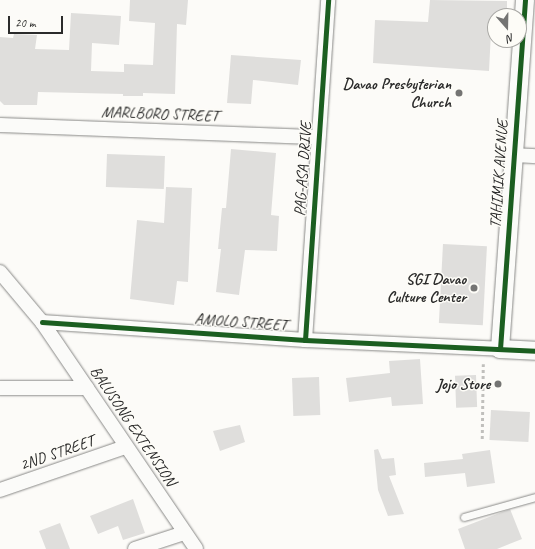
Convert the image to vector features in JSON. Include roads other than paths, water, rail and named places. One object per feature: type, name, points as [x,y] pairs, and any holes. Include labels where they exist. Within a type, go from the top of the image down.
[{"type":"street","name":"PAG-ASA DRIVE","points":[[305,340],[328,0]]},
{"type":"street","name":"TAHIMIK AVENUE","points":[[492,349],[513,154],[525,0]]},
{"type":"street","name":"MARLBORO STREET","points":[[0,125],[318,137]]},
{"type":"street","points":[[513,154],[535,156]]},
{"type":"street","name":"BALUSONG EXTENSION","points":[[0,272],[42,322],[87,388],[125,448],[196,549]]},
{"type":"street","name":"AMOLO STREET","points":[[42,322],[305,340],[535,351]]},
{"type":"street","points":[[0,388],[87,388]]},
{"type":"street","name":"2ND STREET","points":[[0,490],[125,448]]},
{"type":"street","points":[[135,549],[184,533]]},
{"type":"lane","points":[[464,517],[535,497]]},
{"type":"place","name":"Davao Presbyterian Church","points":[[459,93]]},
{"type":"place","name":"SGI Davao Culture Center","points":[[474,288]]},
{"type":"place","name":"Jojo Store","points":[[498,384]]}]
